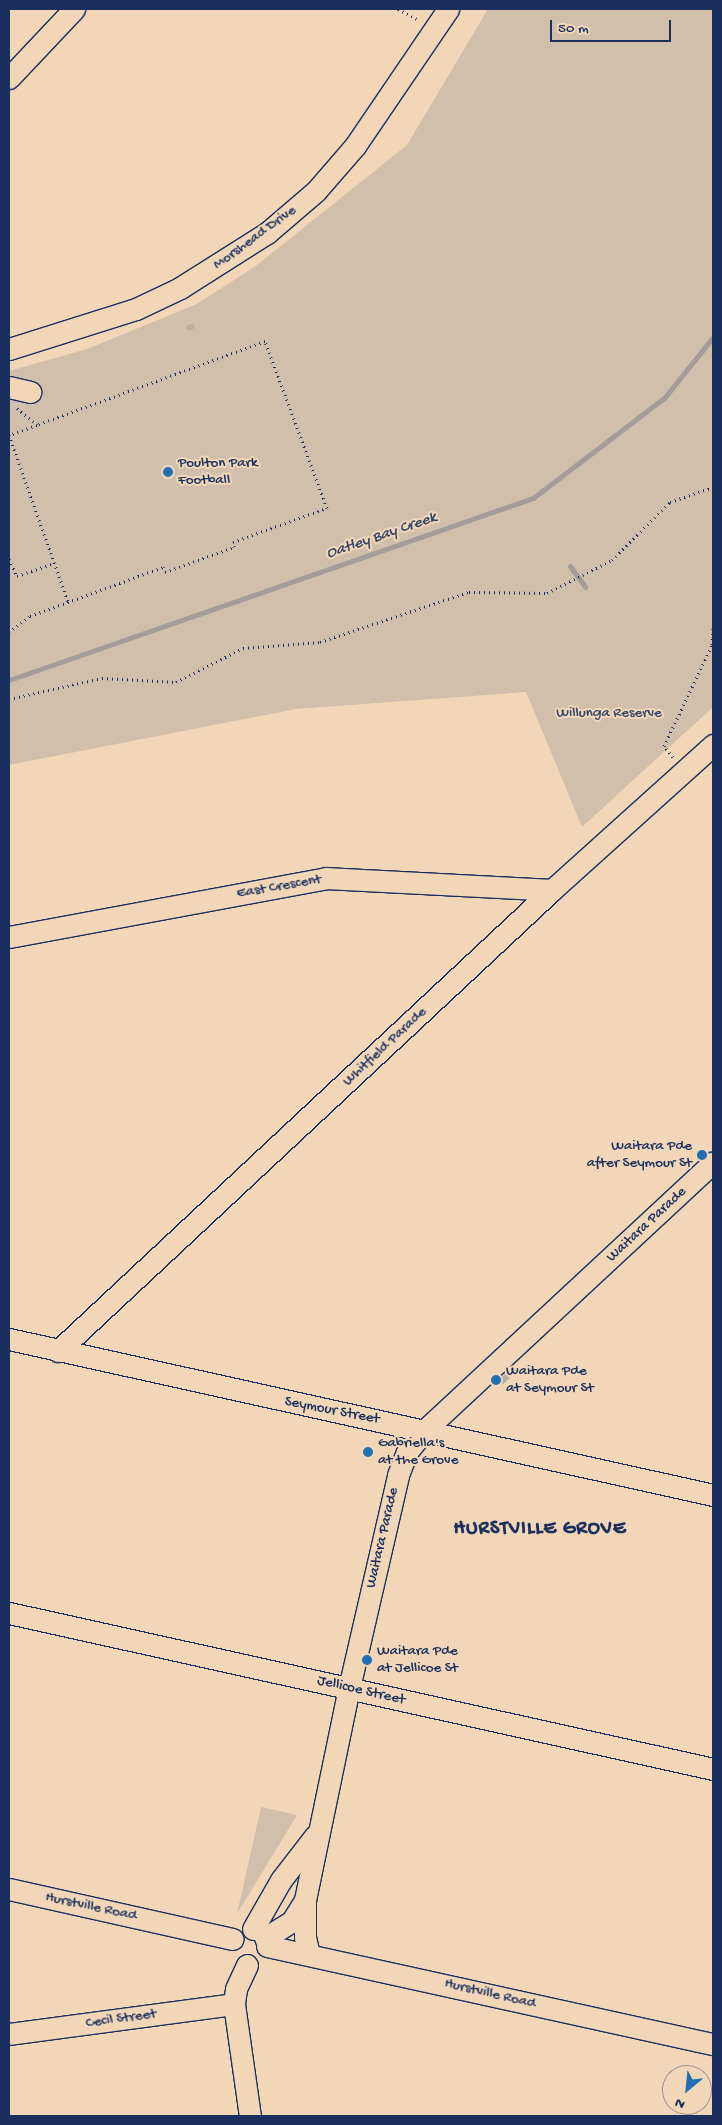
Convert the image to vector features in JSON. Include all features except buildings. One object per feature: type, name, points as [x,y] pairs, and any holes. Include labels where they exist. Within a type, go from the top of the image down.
[{"type":"street","points":[[9,78],[74,9]]},
{"type":"street","name":"Morshead Drive","points":[[9,349],[136,309],[180,288],[267,233],[334,172],[374,120],[448,9]]},
{"type":"street","points":[[9,387],[23,400]]},
{"type":"street","name":"Whitfield Parade","points":[[58,1351],[552,890],[713,745]]},
{"type":"street","name":"East Crescent","points":[[9,937],[326,878],[552,890]]},
{"type":"street","name":"Waitara Parade","points":[[262,1938],[292,1921],[305,1900],[349,1688],[398,1475],[407,1452],[425,1430],[713,1162]]},
{"type":"street","name":"Seymour Street","points":[[9,1339],[713,1495]]},
{"type":"street","name":"Jellicoe Street","points":[[9,1613],[713,1769]]},
{"type":"street","name":"Waitara Parade","points":[[262,1938],[281,1880],[318,1832]]},
{"type":"street","name":"Hurstville Road","points":[[9,1889],[232,1939]]},
{"type":"street","points":[[305,1900],[305,1937],[309,1954]]},
{"type":"street","points":[[246,1965],[232,1955],[232,1939],[241,1930],[262,1938],[263,1958],[246,1965],[236,1988],[234,2004],[250,2116]]},
{"type":"street","name":"Hurstville Road","points":[[262,1938],[309,1954],[713,2044]]},
{"type":"street","name":"Cecil Street","points":[[9,2034],[234,2004]]},
{"type":"path","points":[[398,9],[434,30]]},
{"type":"path","points":[[9,632],[30,616],[68,602],[163,567],[165,572],[226,550],[234,547],[232,542],[327,508],[265,341],[9,435],[68,602]]},
{"type":"path","points":[[23,400],[37,424]]},
{"type":"path","points":[[9,699],[102,678],[176,682],[243,648],[320,642],[469,592],[547,593],[612,560],[670,502],[713,487]]},
{"type":"path","points":[[9,558],[17,576],[55,563]]},
{"type":"path","points":[[673,757],[664,746],[712,645],[713,628]]},
{"type":"green space","name":"Willunga Reserve","points":[[488,9],[713,9],[713,707],[582,827],[526,692],[296,709],[9,765],[9,371],[87,349],[197,304],[257,265],[407,145]]},
{"type":"green space","points":[[261,1807],[297,1815],[237,1914]]},
{"type":"waterway","name":"Oatley Bay Creek","points":[[9,680],[533,498],[665,397],[713,337]]},
{"type":"waterway","points":[[570,566],[585,587]]},
{"type":"place","name":"Poulton Park Football","points":[[168,472]]},
{"type":"place","name":"Waitara Pde after Seymour St","points":[[702,1155]]},
{"type":"place","name":"Waitara Pde at Seymour St","points":[[496,1380]]},
{"type":"place","name":"Gabriella's at the Grove","points":[[368,1452]]},
{"type":"place","name":"Waitara Pde at Jellicoe St","points":[[367,1660]]},
{"type":"district","name":"HURSTVILLE GROVE","points":[[540,1529]]}]
